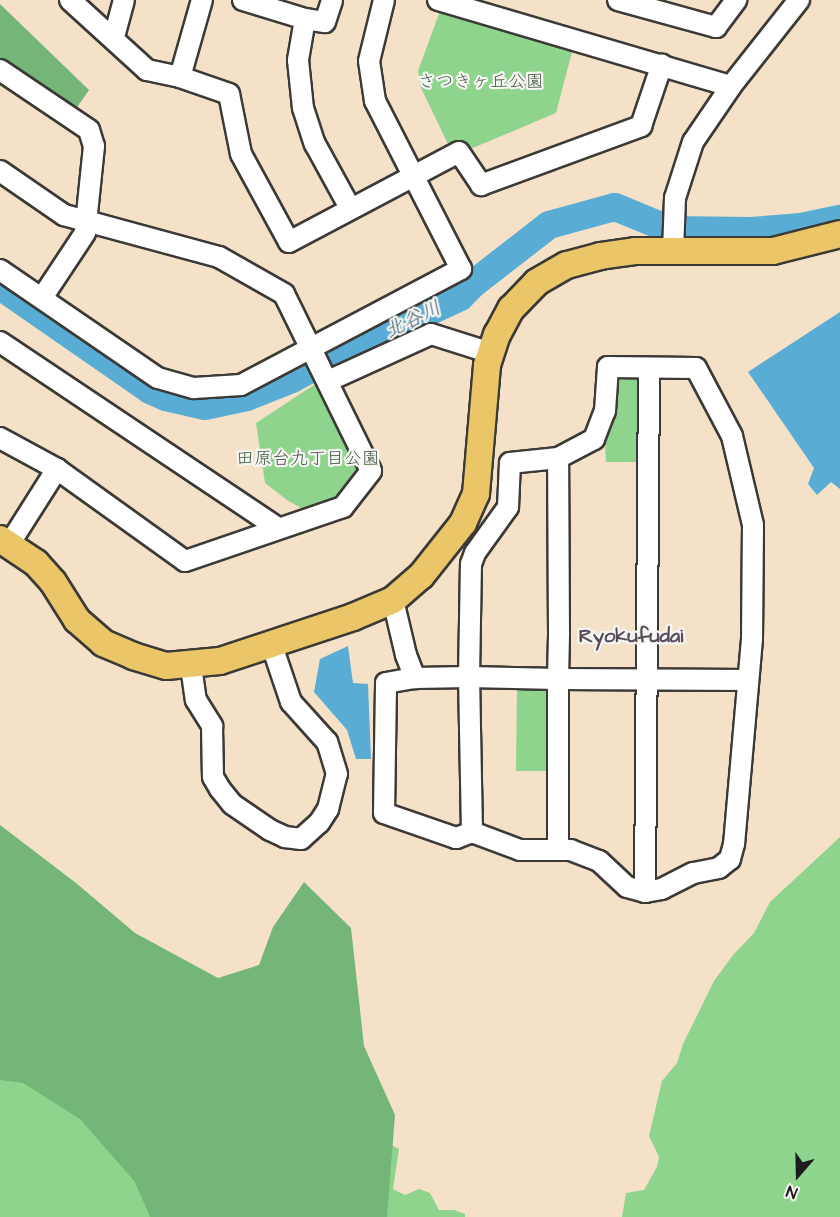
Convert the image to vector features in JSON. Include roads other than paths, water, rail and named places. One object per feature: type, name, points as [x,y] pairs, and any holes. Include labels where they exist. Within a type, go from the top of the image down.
[{"type":"main road","points":[[5,541],[36,563],[53,582],[77,620],[103,643],[166,666],[191,666],[220,661],[353,618],[393,600],[421,576],[463,523],[476,494],[483,397],[491,353],[497,335],[511,309],[537,282],[567,265],[635,251],[773,251],[840,234]]},
{"type":"street","points":[[70,0],[114,37],[147,70],[180,77],[229,94],[241,154],[289,242],[459,152],[481,185],[641,126],[662,64]]},
{"type":"street","points":[[114,37],[124,0]]},
{"type":"street","points":[[180,77],[202,0]]},
{"type":"street","points":[[243,0],[305,20],[325,22],[332,0]]},
{"type":"street","points":[[0,270],[159,378],[194,388],[242,384],[461,269],[375,101],[369,61],[384,0]]},
{"type":"street","points":[[438,0],[731,86]]},
{"type":"street","points":[[618,0],[716,27],[736,0]]},
{"type":"street","points":[[673,251],[675,198],[693,142],[731,86],[799,0]]},
{"type":"street","points":[[305,20],[298,60],[303,108],[315,144],[350,208]]},
{"type":"street","points":[[0,70],[89,130],[94,146],[86,233],[42,298]]},
{"type":"street","points":[[0,171],[64,214],[88,223],[219,257],[284,294],[371,471],[343,507],[184,561],[57,469],[0,438]]},
{"type":"street","points":[[327,381],[431,334],[491,353]]},
{"type":"street","points":[[3,352],[278,528]]},
{"type":"street","points":[[472,832],[469,677],[471,564],[508,507],[510,463],[558,458],[594,439],[605,411],[608,367],[696,368],[732,436],[753,525],[752,639],[734,844],[730,859],[719,868],[693,873],[662,889],[645,892],[627,886],[599,861],[571,850],[558,848],[520,850],[472,832],[456,838],[384,813],[386,683],[415,678],[469,677],[748,680]]},
{"type":"street","points":[[645,892],[649,368]]},
{"type":"street","points":[[558,458],[558,848]]},
{"type":"street","points":[[5,541],[57,469]]},
{"type":"street","points":[[393,600],[406,655],[415,678]]},
{"type":"street","points":[[191,666],[196,700],[212,726],[213,777],[220,789],[232,804],[270,830],[285,837],[301,839],[319,823],[328,808],[337,774],[327,742],[291,702],[271,643]]},
{"type":"water","points":[[840,312],[840,489],[831,482],[817,495],[808,484],[814,468],[748,372]]},
{"type":"water","points":[[348,646],[353,683],[368,684],[371,759],[356,759],[347,730],[314,692],[320,659]]},
{"type":"waterway","name":"北谷川","points":[[0,286],[150,390],[166,397],[205,406],[247,397],[292,379],[338,354],[460,297],[473,284],[549,225],[615,207],[671,230],[751,231],[801,227],[840,219]]},
{"type":"district","name":"Ryokufudai","points":[[631,636]]},
{"type":"park label","name":"さつきヶ丘公園","points":[[481,82]]},
{"type":"park label","name":"田原台九丁目公園","points":[[308,459]]}]
